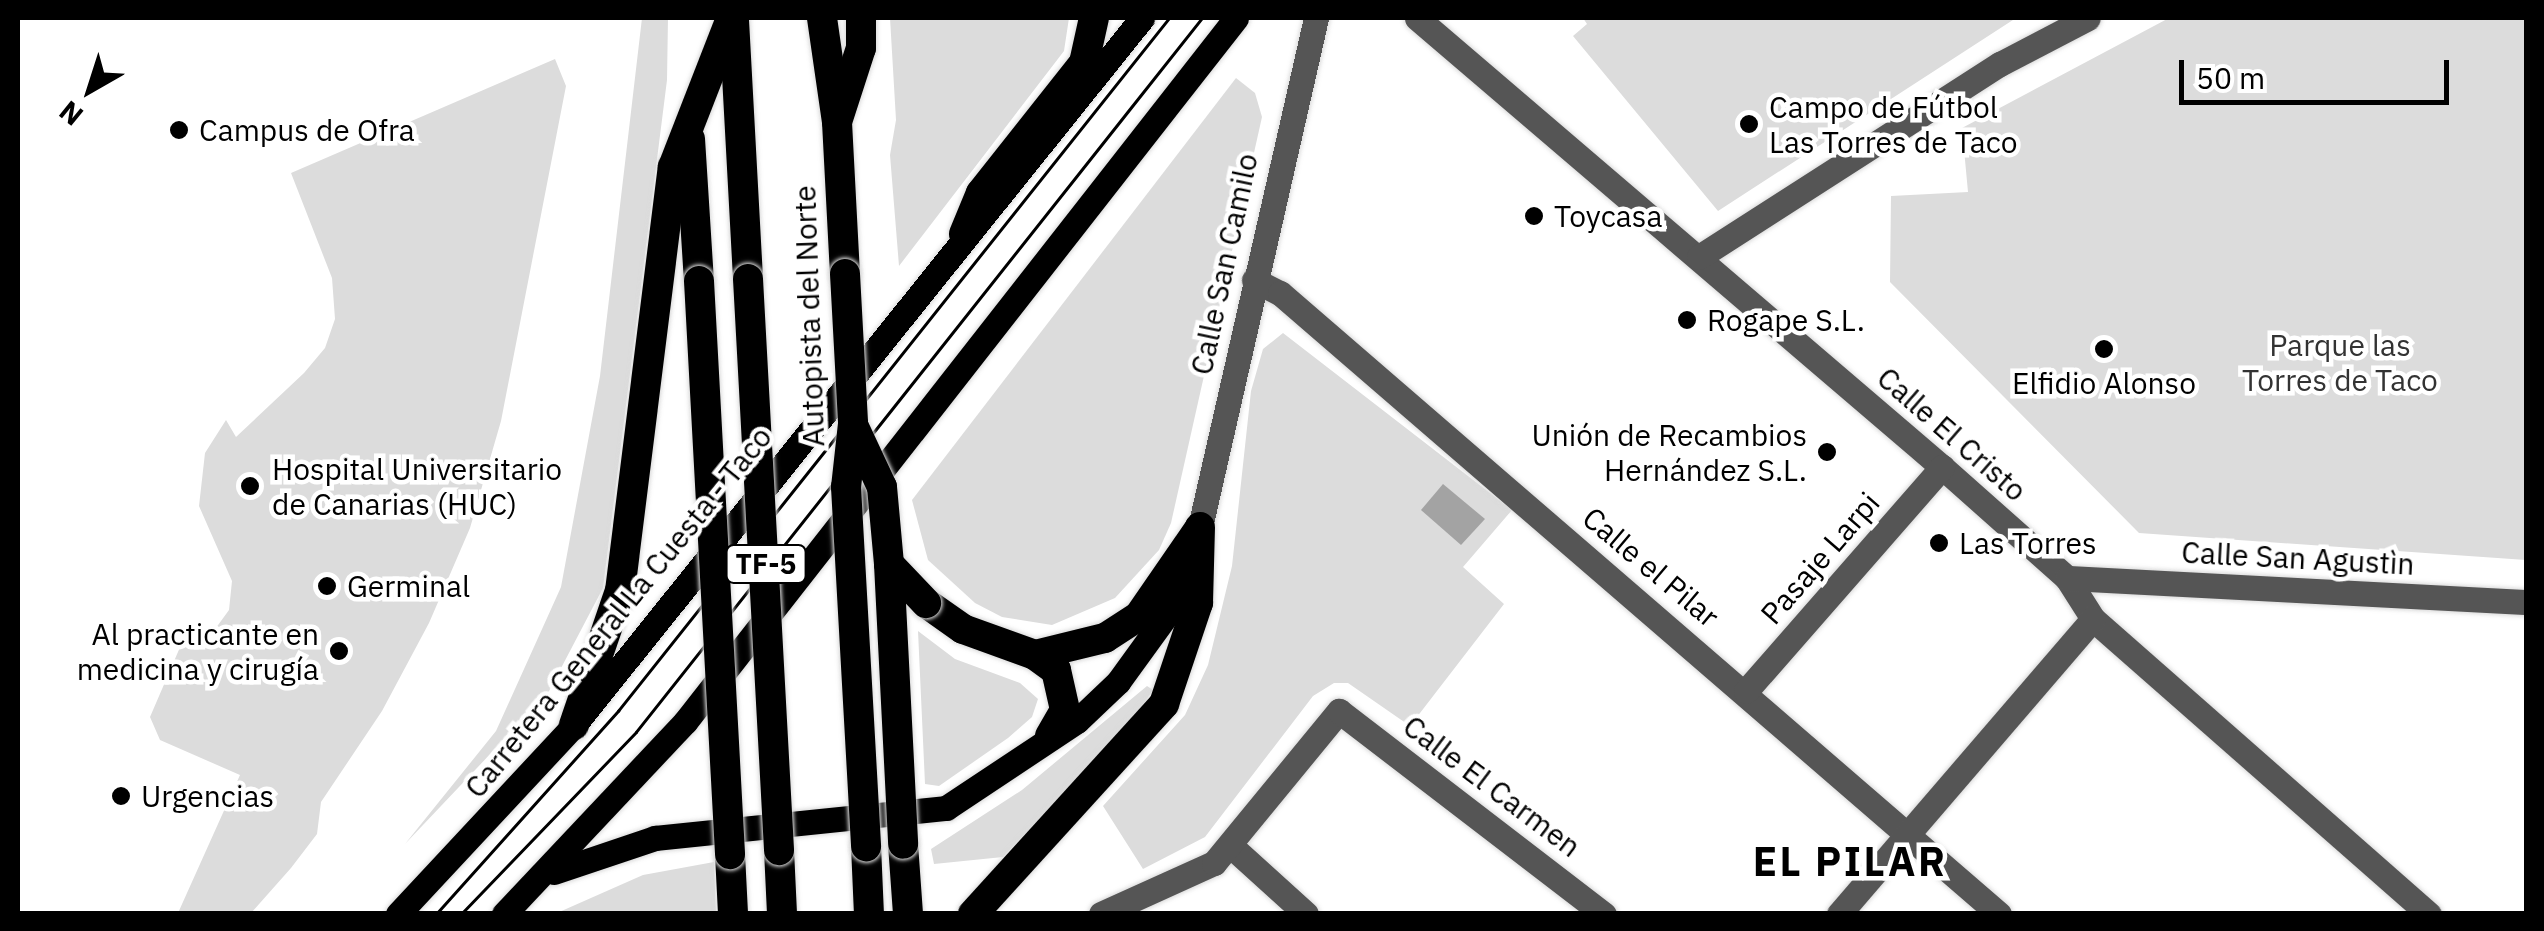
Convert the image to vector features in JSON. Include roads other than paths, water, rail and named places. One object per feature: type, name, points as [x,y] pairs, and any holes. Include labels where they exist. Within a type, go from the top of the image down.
[{"type":"highway","points":[[574,725],[620,591],[673,167],[732,18]]},
{"type":"highway","name":"Autopista del Norte","points":[[732,18],[782,914]]},
{"type":"highway","name":"Autopista del Norte","points":[[822,18],[837,122],[853,424],[846,487],[869,914]]},
{"type":"highway","points":[[837,122],[861,48],[861,18]]},
{"type":"highway","points":[[964,234],[981,193],[1084,63],[1094,18]]},
{"type":"highway","points":[[690,126],[732,914]]},
{"type":"highway","points":[[853,424],[882,487],[908,914]]},
{"type":"highway","points":[[1035,655],[1105,638],[1138,616],[1200,526]]},
{"type":"highway","points":[[973,914],[1164,704],[1198,603],[1200,526]]},
{"type":"highway","points":[[889,564],[926,603],[963,629],[1035,655],[1056,670],[1064,690],[1065,710],[1050,736]]},
{"type":"main road","name":"Carretera General La Cuesta - Taco","points":[[398,914],[574,725],[964,234],[1142,18]]},
{"type":"main road","points":[[504,914],[549,874],[685,722],[1236,18]]},
{"type":"main road","points":[[549,874],[655,838],[946,808],[1077,720],[1143,652],[1176,602],[1200,526]]},
{"type":"street","name":"Calle San Camilo","points":[[1200,526],[1316,18]]},
{"type":"street","name":"Calle El Cristo","points":[[1417,18],[1942,467],[2067,578],[2092,619],[2428,914]]},
{"type":"street","points":[[1699,256],[2000,64],[2088,18]]},
{"type":"street","name":"Calle el Pilar","points":[[1254,280],[1280,293],[1746,691],[1999,914]]},
{"type":"street","name":"Pasaje Larpi","points":[[1746,691],[1942,467]]},
{"type":"street","name":"Calle San Agustìn","points":[[2067,578],[2526,602]]},
{"type":"street","points":[[1840,914],[2092,619]]},
{"type":"street","name":"Calle El Carmen","points":[[1231,846],[1340,711],[1604,914]]},
{"type":"street","points":[[1101,914],[1214,863],[1231,846],[1306,914]]},
{"type":"tram line","points":[[436,914],[618,711],[1169,18]]},
{"type":"tram line","points":[[461,914],[636,732],[1202,18]]},
{"type":"place","name":"Campo de Fútbol Las Torres de Taco","points":[[1749,124]]},
{"type":"place","name":"Campus de Ofra","points":[[179,130]]},
{"type":"place","name":"Toycasa","points":[[1534,216]]},
{"type":"place","name":"Rogape S.L.","points":[[1687,320]]},
{"type":"place","name":"Elfidio Alonso","points":[[2104,349]]},
{"type":"place","name":"Unión de Recambios Hernández S.L.","points":[[1827,452]]},
{"type":"place","name":"Hospital Universitario de Canarias (HUC)","points":[[250,486]]},
{"type":"place","name":"Las Torres","points":[[1939,543]]},
{"type":"place","name":"Germinal","points":[[327,586]]},
{"type":"place","name":"Al practicante en medicina y cirugía","points":[[339,651]]},
{"type":"place","name":"Urgencias","points":[[121,796]]},
{"type":"district","name":"EL PILAR","points":[[1850,861]]},
{"type":"park label","name":"Parque las Torres de Taco","points":[[2340,362]]}]
